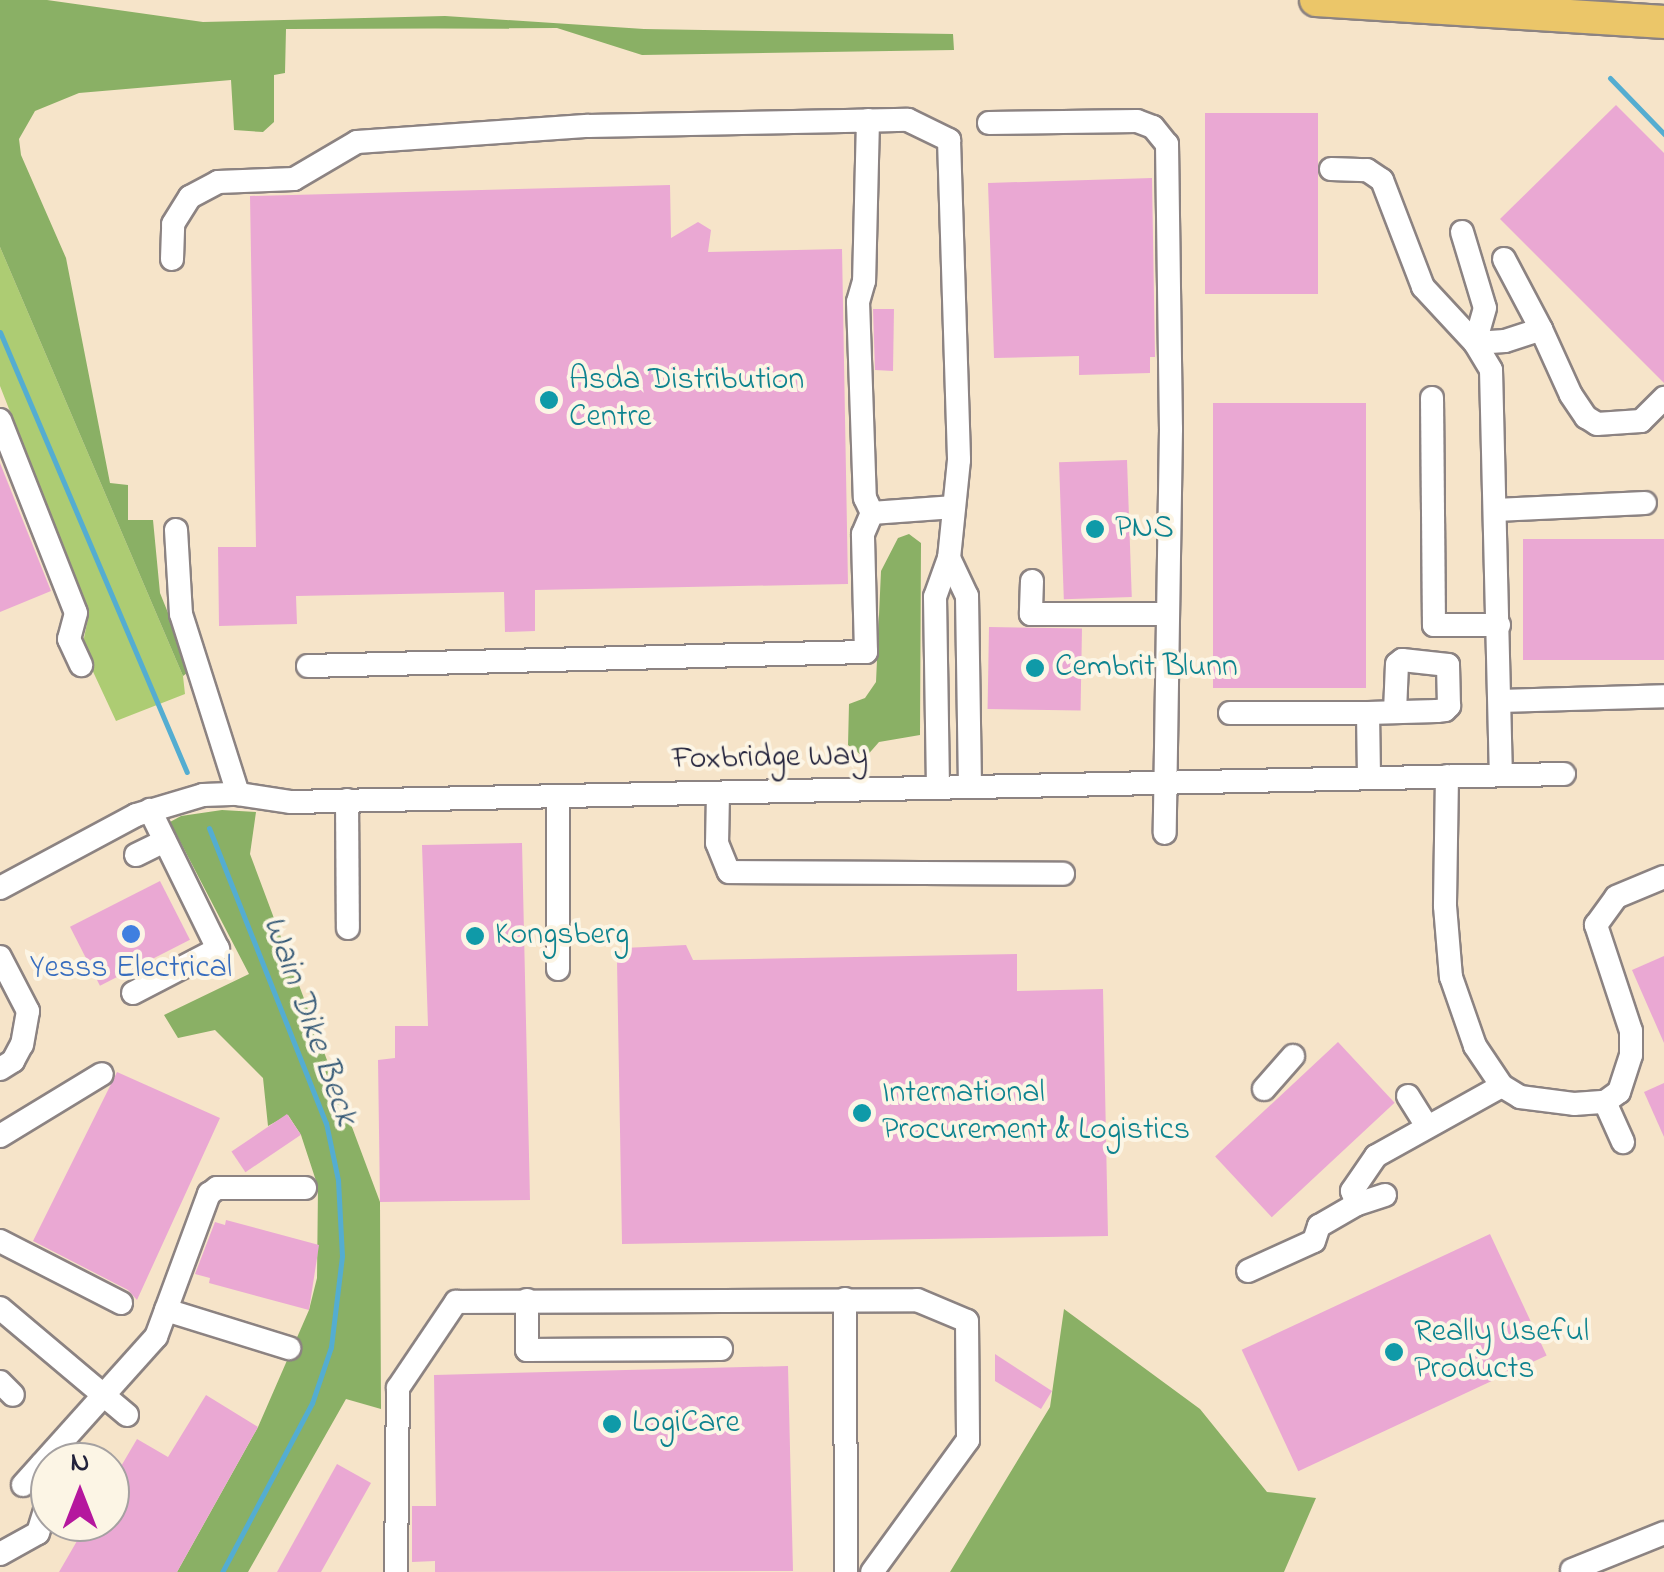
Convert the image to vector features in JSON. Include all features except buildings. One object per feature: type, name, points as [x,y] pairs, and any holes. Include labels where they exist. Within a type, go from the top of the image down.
[{"type":"highway","points":[[1316,0],[1664,22]]},
{"type":"street","points":[[308,666],[866,652],[863,534],[872,512],[865,498],[858,302],[864,281],[868,120]]},
{"type":"street","points":[[172,259],[173,224],[190,196],[218,182],[294,179],[358,142],[588,126],[868,120],[908,120],[950,140],[959,460],[950,558],[935,597],[938,788]]},
{"type":"street","points":[[989,122],[1137,121],[1154,128],[1168,144],[1171,429],[1168,783],[1164,833]]},
{"type":"street","points":[[1331,170],[1367,170],[1382,180],[1423,287],[1475,343],[1491,370],[1501,775]]},
{"type":"street","points":[[1462,232],[1485,308],[1475,343]]},
{"type":"street","points":[[1504,259],[1571,395],[1586,417],[1598,424],[1641,420],[1664,398]]},
{"type":"street","points":[[1475,343],[1505,341],[1540,330]]},
{"type":"street","points":[[1432,398],[1434,625],[1498,625]]},
{"type":"street","points":[[0,420],[76,613],[70,639],[81,664]]},
{"type":"street","points":[[1496,510],[1645,504]]},
{"type":"street","points":[[872,512],[954,507]]},
{"type":"street","points":[[176,530],[181,614],[238,794]]},
{"type":"street","points":[[950,558],[967,596],[970,787]]},
{"type":"street","points":[[1032,582],[1032,614],[1167,614]]},
{"type":"street","points":[[1500,701],[1664,696]]},
{"type":"street","points":[[1230,713],[1395,712]]},
{"type":"street","points":[[1368,713],[1369,778]]},
{"type":"street","name":"Foxbridge Way","points":[[0,888],[150,810],[203,795],[238,794],[292,802],[1564,774]]},
{"type":"street","points":[[1447,776],[1445,906],[1451,977],[1475,1046],[1502,1086],[1540,1102],[1605,1102],[1619,1092],[1628,1070],[1632,1031],[1596,925],[1616,897],[1664,878]]},
{"type":"street","points":[[718,793],[717,843],[730,872],[1063,874]]},
{"type":"street","points":[[558,796],[558,968]]},
{"type":"street","points":[[347,800],[348,928]]},
{"type":"street","points":[[133,993],[218,949],[150,810]]},
{"type":"street","points":[[136,855],[165,841]]},
{"type":"street","points":[[0,957],[28,1011],[22,1044],[13,1061],[0,1069]]},
{"type":"street","points":[[1264,1089],[1293,1056]]},
{"type":"street","points":[[0,1136],[102,1074]]},
{"type":"street","points":[[1357,1204],[1352,1191],[1376,1156],[1502,1086]]},
{"type":"street","points":[[1408,1096],[1427,1127]]},
{"type":"street","points":[[1605,1102],[1623,1142]]},
{"type":"street","points":[[62,1442],[151,1343],[209,1194],[217,1188],[305,1188]]},
{"type":"street","points":[[1248,1271],[1314,1241],[1320,1226],[1357,1204],[1386,1195]]},
{"type":"street","points":[[0,1241],[121,1302]]},
{"type":"street","points":[[846,1299],[846,1572]]},
{"type":"street","points":[[526,1300],[527,1350],[721,1349]]},
{"type":"street","points":[[396,1572],[398,1388],[456,1302],[918,1300],[967,1321],[968,1440],[872,1572]]},
{"type":"street","points":[[0,1308],[128,1415]]},
{"type":"street","points":[[166,1310],[289,1348]]},
{"type":"street","points":[[23,1485],[30,1477]]},
{"type":"street","points":[[1572,1570],[1664,1532]]},
{"type":"street","points":[[0,1554],[30,1537]]},
{"type":"green space","points":[[0,0],[47,0],[203,22],[445,16],[644,29],[953,34],[954,50],[642,55],[557,28],[286,29],[285,73],[274,75],[274,122],[263,132],[234,130],[231,80],[79,93],[35,111],[19,139],[21,155],[66,258],[110,483],[128,485],[128,520],[153,520],[160,593],[191,670],[183,676],[0,247]]},
{"type":"green space","points":[[0,247],[183,676],[185,694],[116,721],[82,648],[89,613],[0,386]]},
{"type":"green space","points":[[909,534],[921,543],[920,735],[879,742],[865,758],[848,745],[849,704],[865,698],[876,682],[881,571],[898,538]]},
{"type":"green space","points":[[222,810],[256,812],[250,854],[380,1202],[381,1409],[346,1399],[248,1572],[177,1572],[258,1427],[309,1310],[317,1278],[318,1187],[301,1135],[288,1115],[268,1126],[263,1078],[215,1030],[178,1038],[164,1015],[249,974],[170,822],[181,816]]},
{"type":"green space","points":[[1064,1309],[1200,1409],[1267,1492],[1316,1498],[1284,1572],[950,1572],[1050,1407]]},
{"type":"waterway","points":[[1610,78],[1664,134]]},
{"type":"waterway","name":"Wain Dike Beck","points":[[0,332],[187,772]]},
{"type":"waterway","name":"Wain Dike Beck","points":[[209,828],[326,1123],[338,1180],[342,1256],[331,1347],[312,1403],[222,1572]]},
{"type":"place","name":"Asda Distribution Centre","points":[[549,400]]},
{"type":"place","name":"PNS","points":[[1095,529]]},
{"type":"place","name":"Cembrit Blunn","points":[[1035,668]]},
{"type":"place","name":"Yesss Electrical","points":[[131,934]]},
{"type":"place","name":"Kongsberg","points":[[475,936]]},
{"type":"place","name":"International Procurement & Logistics","points":[[862,1113]]},
{"type":"place","name":"Really Useful Products","points":[[1394,1352]]},
{"type":"place","name":"LogiCare","points":[[612,1424]]}]
